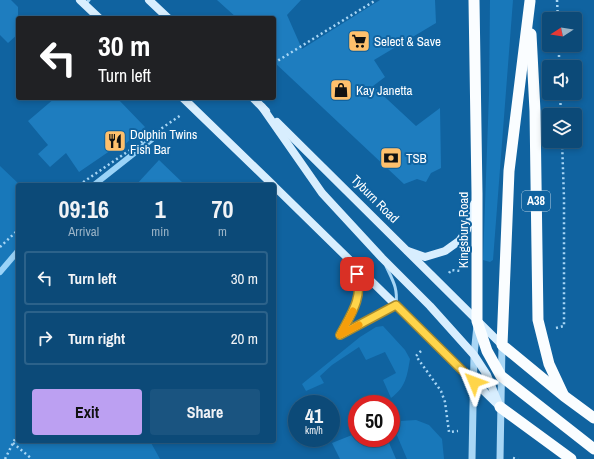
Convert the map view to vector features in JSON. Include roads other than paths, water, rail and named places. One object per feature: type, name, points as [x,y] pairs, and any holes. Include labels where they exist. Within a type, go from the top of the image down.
[{"type":"highway","name":"Kingsbury Road","points":[[474,0],[477,321]]},
{"type":"highway","points":[[502,345],[509,171],[530,0]]},
{"type":"highway","name":"A38","points":[[530,0],[534,111],[538,320],[549,364],[564,396]]},
{"type":"highway","name":"Tyburn Road","points":[[477,321],[487,351],[501,376],[594,449]]},
{"type":"highway","name":"A38","points":[[502,345],[564,396],[594,418]]},
{"type":"highway","points":[[500,407],[571,459]]},
{"type":"main road","points":[[149,0],[166,16]]},
{"type":"main road","points":[[84,2],[97,16]]},
{"type":"main road","points":[[186,100],[270,183]]},
{"type":"main road","name":"Tyburn Road","points":[[255,100],[502,345]]},
{"type":"main road","points":[[262,107],[322,193],[382,258],[430,306],[474,355],[487,375],[500,407]]},
{"type":"main road","points":[[276,189],[500,407]]},
{"type":"main road","points":[[405,250],[425,257],[445,251],[459,241],[467,230],[477,193]]},
{"type":"street","name":"Kingsbury Road","points":[[472,459],[474,355],[477,321]]},
{"type":"street","points":[[500,459],[502,345]]},
{"type":"lane","points":[[355,265],[359,282],[358,300],[340,335],[396,305],[397,295],[394,283],[382,258]]},
{"type":"waterway","points":[[97,183],[151,140]]},
{"type":"waterway","points":[[0,272],[16,253]]},
{"type":"place","name":"Select & Save","points":[[359,41]]},
{"type":"place","name":"Kay Janetta","points":[[341,90]]},
{"type":"place","name":"Dolphin Twins Fish Bar","points":[[115,141]]},
{"type":"place","name":"TSB","points":[[391,158]]}]
